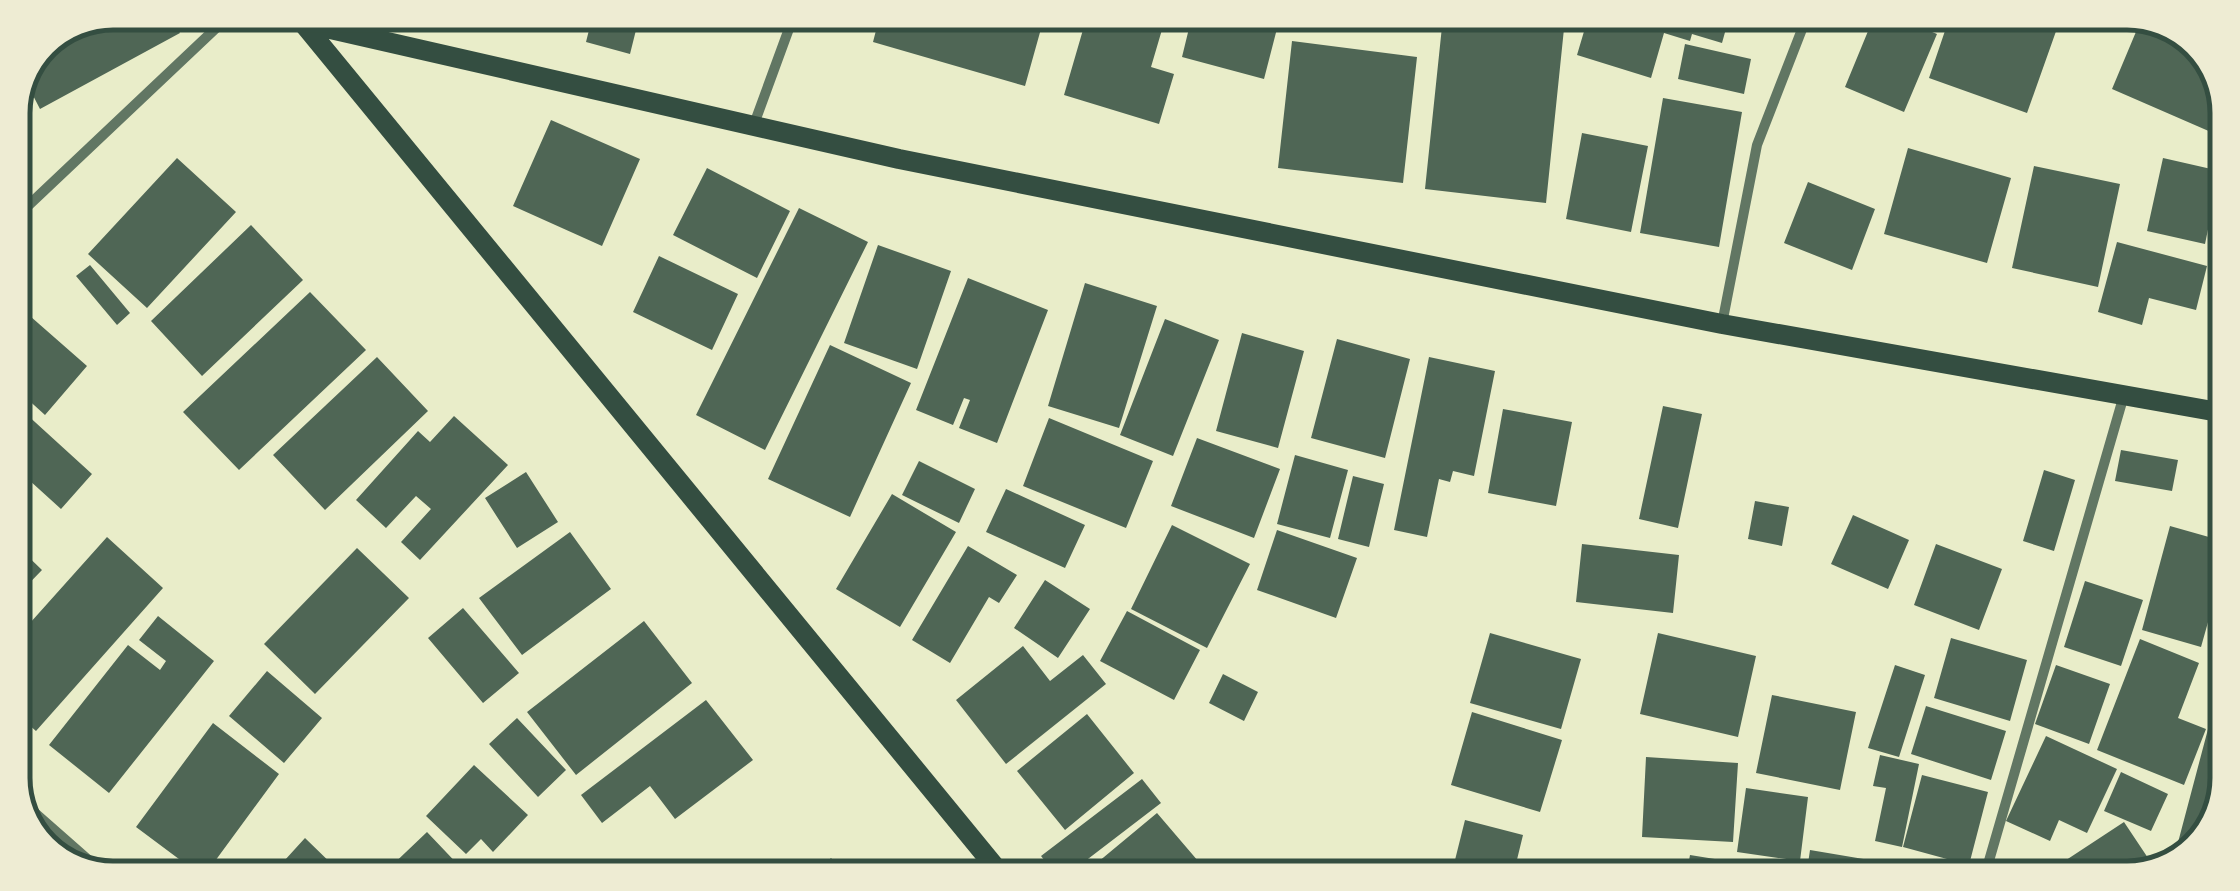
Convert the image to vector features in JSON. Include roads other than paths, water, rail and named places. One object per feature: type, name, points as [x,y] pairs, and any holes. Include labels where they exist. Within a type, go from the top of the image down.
[{"type":"main road","points":[[309,30],[989,861]]},
{"type":"main road","points":[[350,30],[919,163],[1722,324],[2210,410]]},
{"type":"street","points":[[30,204],[214,30]]},
{"type":"street","points":[[754,126],[789,30]]},
{"type":"street","points":[[1722,324],[1757,145],[1802,30]]},
{"type":"street","points":[[1989,861],[2124,394]]},
{"type":"street","points":[[41,818],[82,855]]}]
